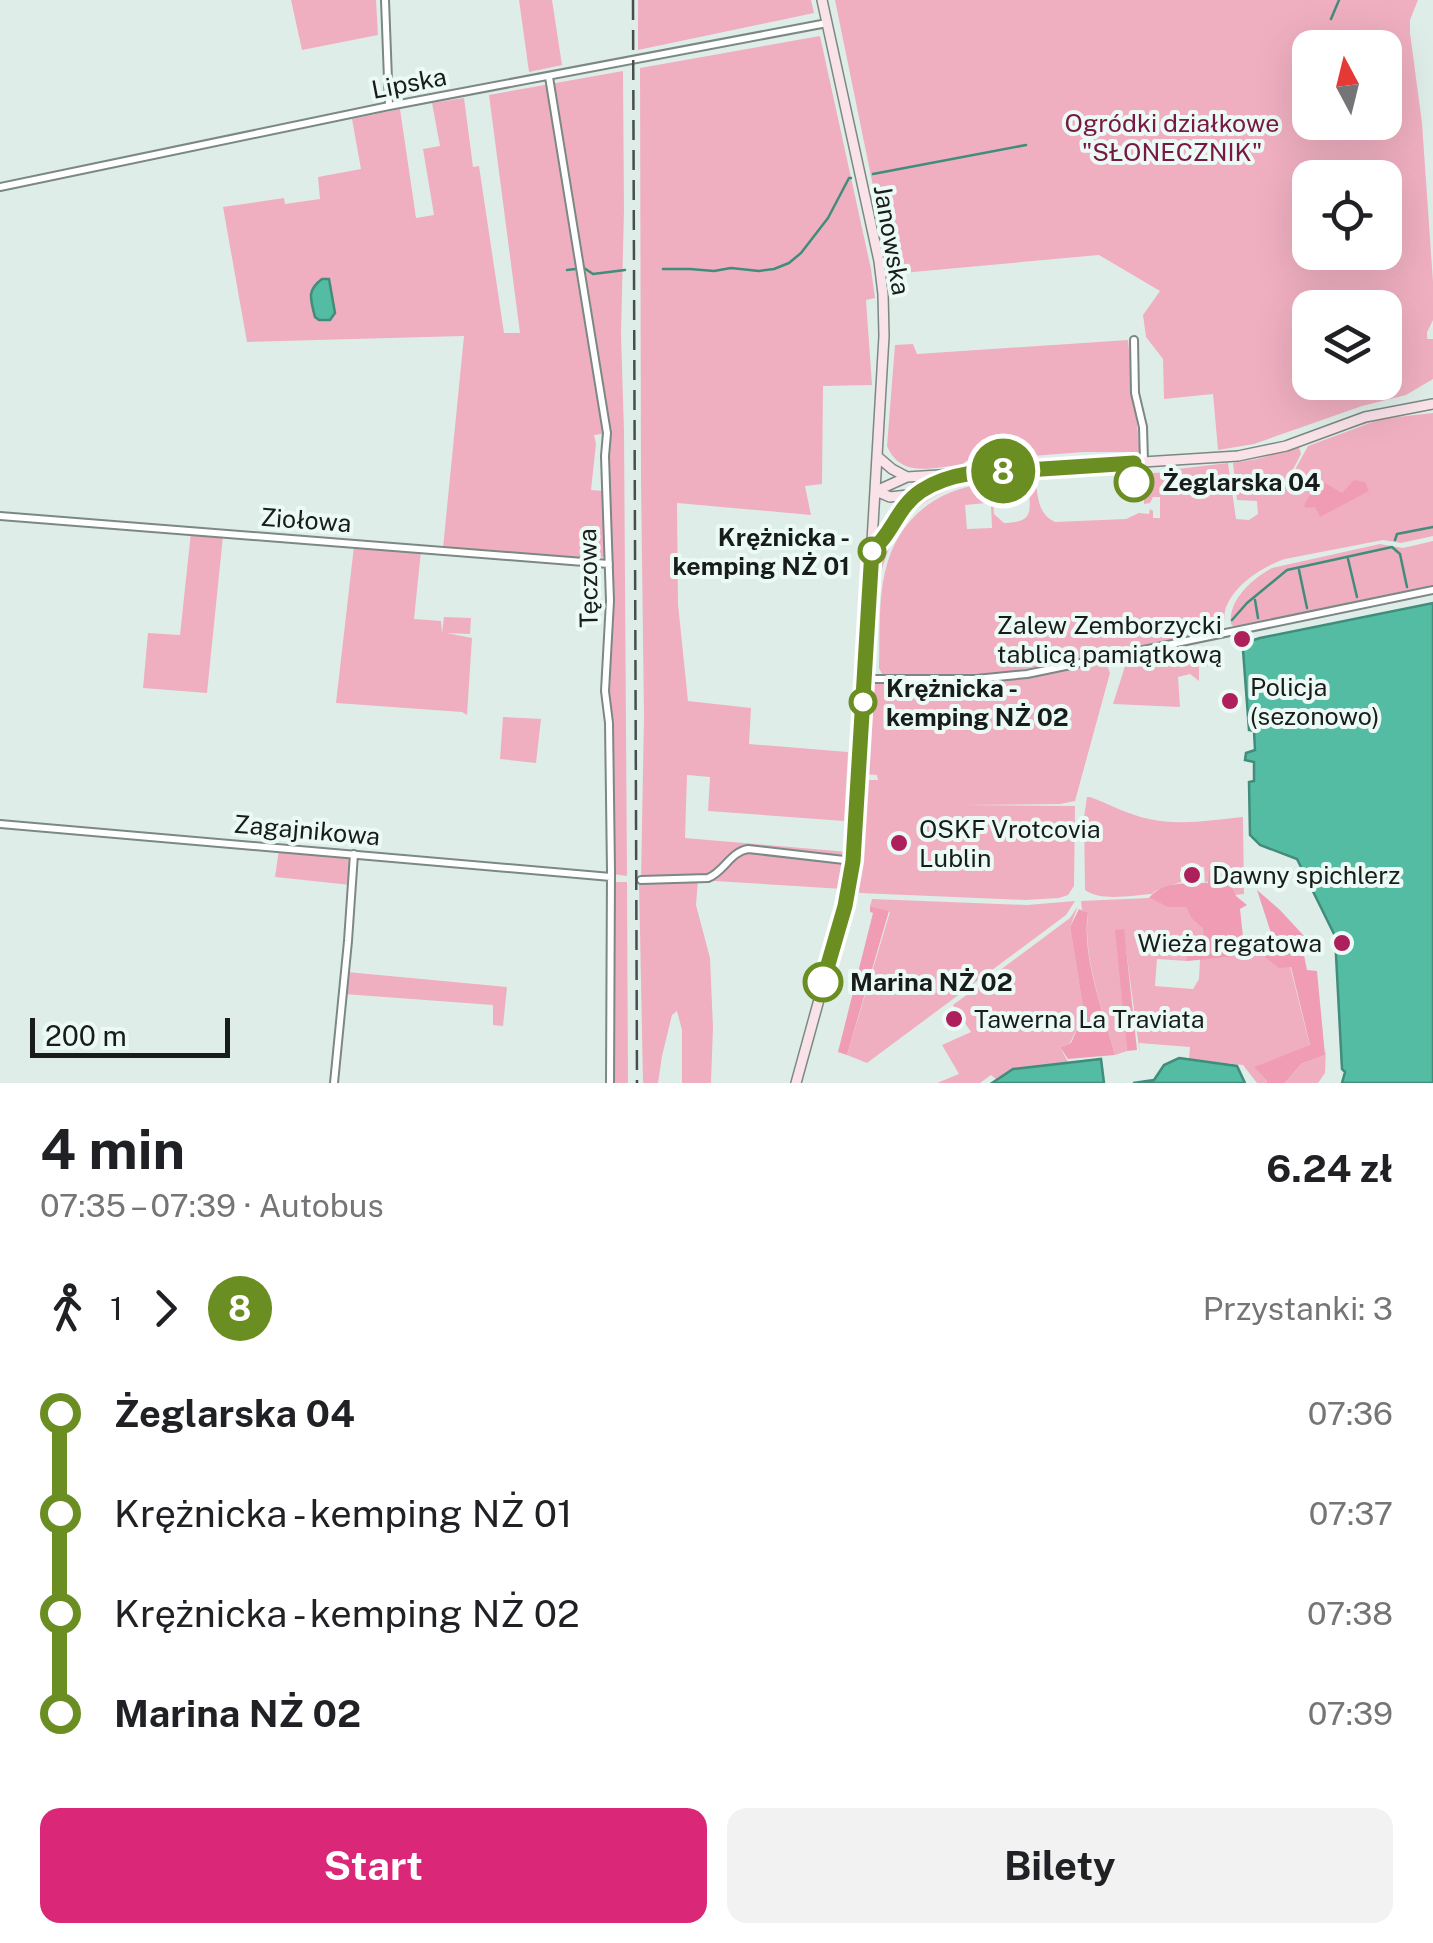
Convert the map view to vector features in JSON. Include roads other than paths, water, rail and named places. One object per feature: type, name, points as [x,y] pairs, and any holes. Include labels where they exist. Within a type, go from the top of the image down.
[{"type":"street","points":[[385,0],[389,106]]},
{"type":"street","name":"Janowska","points":[[796,1083],[845,906],[853,861],[884,336],[882,280],[822,0]]},
{"type":"street","name":"Lipska","points":[[0,188],[389,106],[826,23]]},
{"type":"street","name":"Tęczowa","points":[[549,77],[607,433],[610,629],[605,691],[611,877],[610,1083]]},
{"type":"street","points":[[1134,340],[1144,463]]},
{"type":"street","points":[[876,491],[907,477],[1230,457],[1262,452],[1366,416],[1433,404]]},
{"type":"street","points":[[878,456],[907,477]]},
{"type":"street","points":[[872,550],[917,494],[962,475]]},
{"type":"street","points":[[876,491],[890,497],[917,494]]},
{"type":"street","name":"Ziołowa","points":[[0,516],[609,564]]},
{"type":"street","points":[[864,679],[1000,677],[1433,590]]},
{"type":"street","name":"Zagajnikowa","points":[[0,824],[611,877]]},
{"type":"street","points":[[641,880],[716,876],[741,850],[748,849],[853,861]]},
{"type":"street","points":[[334,1083],[354,854]]},
{"type":"waterway","points":[[1331,19],[1339,0]]},
{"type":"waterway","points":[[873,174],[1026,145]]},
{"type":"waterway","points":[[663,269],[759,271],[789,263],[828,218],[851,178]]},
{"type":"waterway","points":[[567,270],[584,268],[593,274],[625,270]]},
{"type":"waterway","points":[[1395,540],[1397,534],[1433,527]]},
{"type":"waterway","points":[[1232,620],[1287,570],[1392,547],[1400,554],[1407,587]]},
{"type":"waterway","points":[[1348,559],[1357,597]]},
{"type":"waterway","points":[[1299,570],[1307,608]]},
{"type":"waterway","points":[[1255,600],[1258,618]]},
{"type":"railway","points":[[633,0],[637,1083]]},
{"type":"place","name":"Żeglarska 04","points":[[1134,482]]},
{"type":"place","name":"Krężnicka - kemping NŻ 01","points":[[872,551]]},
{"type":"place","name":"Zalew Zemborzycki tablicą pamiątkową","points":[[1242,639]]},
{"type":"place","name":"Policja (sezonowo)","points":[[1230,701]]},
{"type":"place","name":"Krężnicka - kemping NŻ 02","points":[[863,702]]},
{"type":"place","name":"OSKF Vrotcovia Lublin","points":[[899,843]]},
{"type":"place","name":"Dawny spichlerz","points":[[1192,875]]},
{"type":"place","name":"Wieża regatowa","points":[[1342,943]]},
{"type":"place","name":"Marina NŻ 02","points":[[823,982]]},
{"type":"place","name":"Tawerna La Traviata","points":[[954,1019]]},
{"type":"park label","name":"Ogródki działkowe \"SŁONECZNIK\"","points":[[1172,138]]}]
